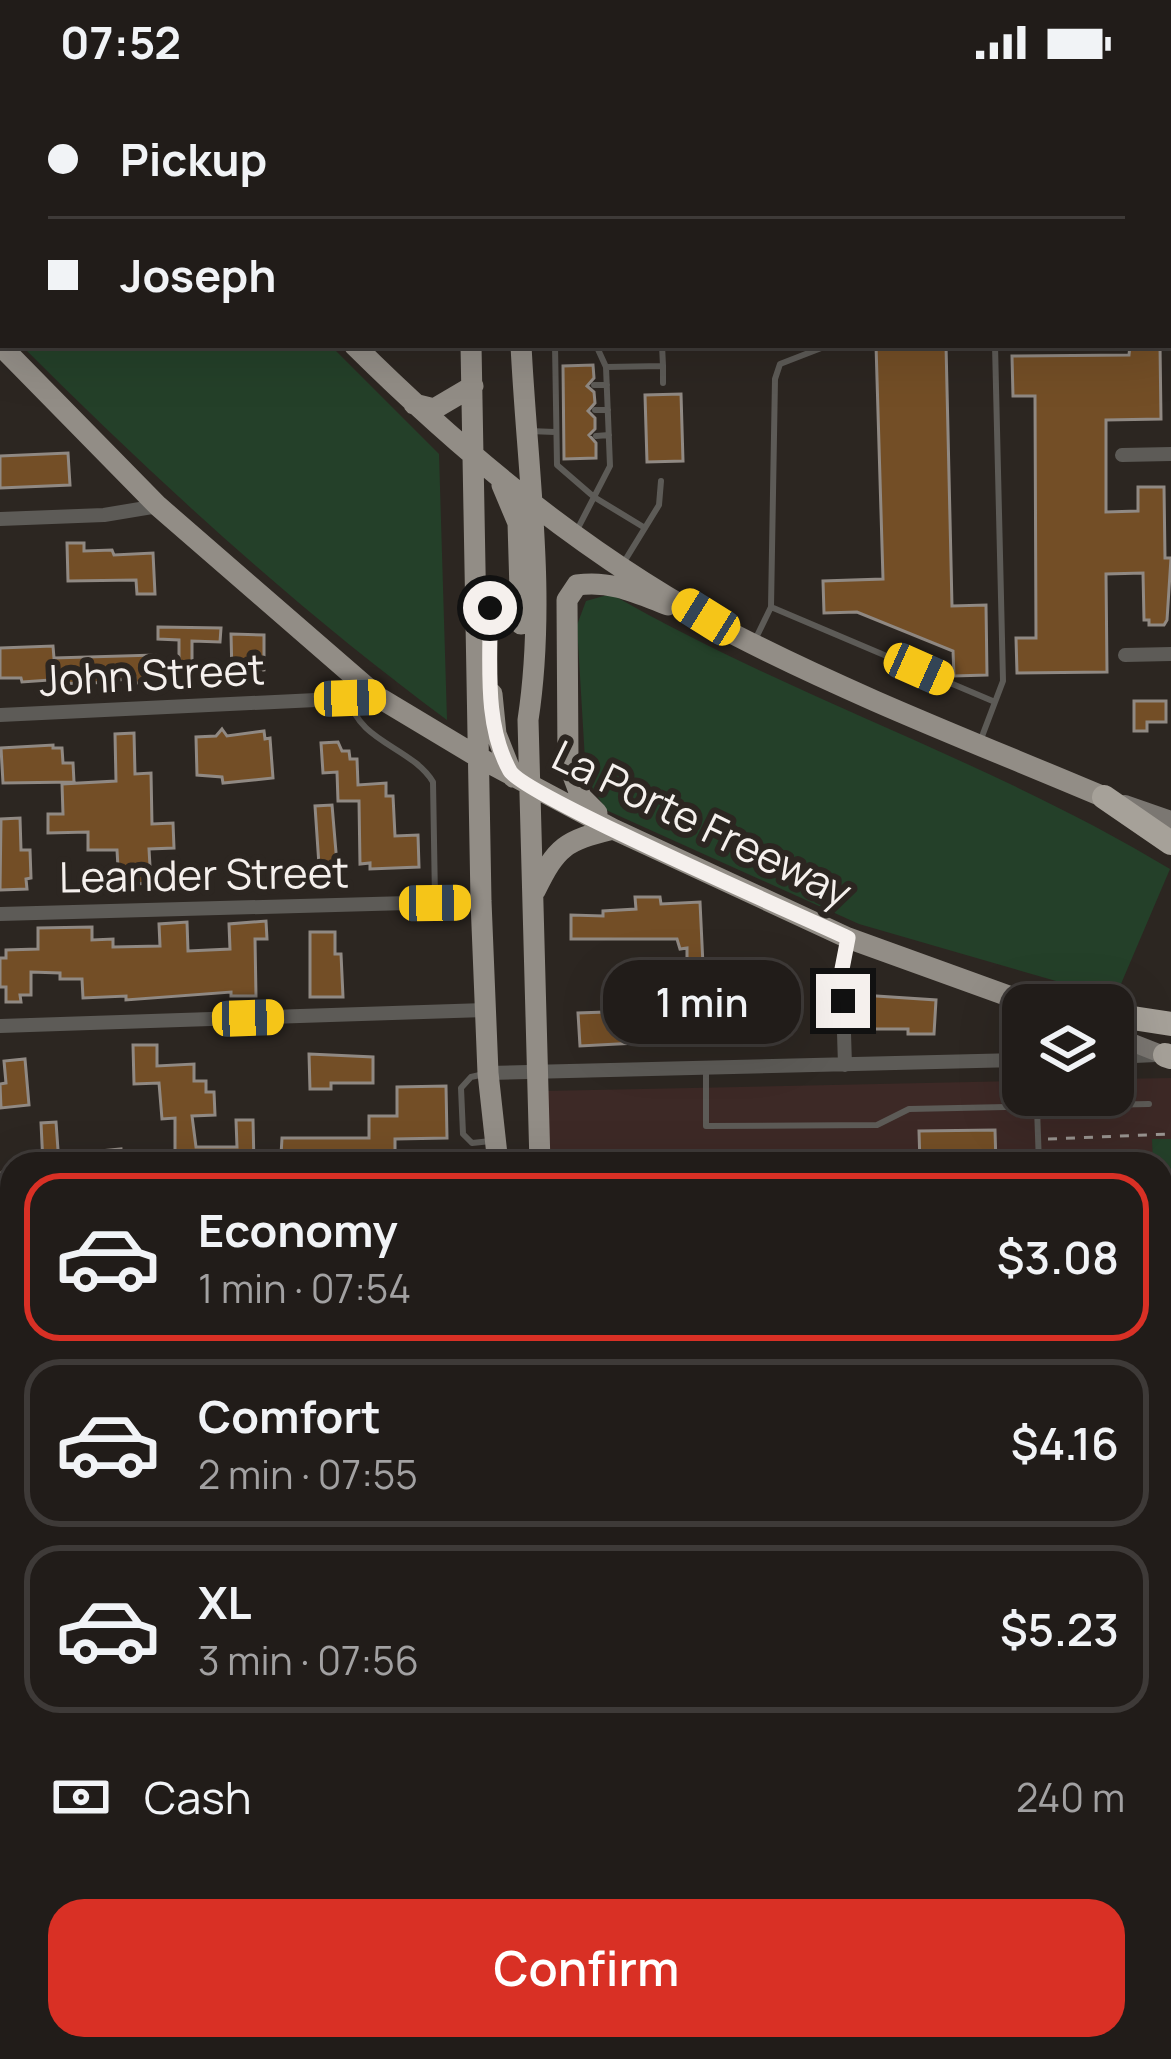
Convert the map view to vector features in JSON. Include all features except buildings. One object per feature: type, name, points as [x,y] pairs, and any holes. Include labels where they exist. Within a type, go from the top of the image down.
[{"type":"highway","points":[[1104,797],[1171,843]]},
{"type":"highway","points":[[1134,1018],[1171,1024]]},
{"type":"main road","name":"La Porte Freeway","points":[[3,348],[158,506],[379,697],[522,782],[614,829],[848,938],[1002,994]]},
{"type":"main road","points":[[357,348],[473,457],[574,535],[744,639]]},
{"type":"main road","points":[[471,348],[484,1010],[497,1152]]},
{"type":"main road","points":[[521,348],[532,502],[535,675],[522,782],[533,897],[540,1152]]},
{"type":"main road","points":[[414,404],[434,409],[472,386]]},
{"type":"main road","points":[[495,474],[518,524],[522,677],[529,720]]},
{"type":"main road","points":[[475,548],[489,571],[492,718],[501,752],[522,782]]},
{"type":"main road","points":[[614,829],[581,797],[568,762],[567,600],[577,585],[611,584],[1104,797],[1171,820]]},
{"type":"main road","points":[[533,897],[550,860],[562,847],[573,839],[614,829]]},
{"type":"main road","points":[[1134,1043],[1169,1057]]},
{"type":"street","points":[[1123,454],[1171,454]]},
{"type":"street","points":[[0,519],[104,515],[158,506]]},
{"type":"street","points":[[1125,655],[1171,654]]},
{"type":"street","name":"John Street","points":[[0,715],[379,697]]},
{"type":"street","name":"Leander Street","points":[[0,914],[481,902]]},
{"type":"street","points":[[845,1065],[842,969],[848,938]]},
{"type":"street","points":[[0,1026],[484,1010]]},
{"type":"street","points":[[1134,1057],[1169,1057]]},
{"type":"street","points":[[488,1073],[1002,1060]]},
{"type":"lane","points":[[554,348],[556,465],[645,528]]},
{"type":"lane","points":[[574,535],[610,466],[606,367],[597,348]]},
{"type":"lane","points":[[662,348],[663,383]]},
{"type":"lane","points":[[744,639],[771,607],[779,364],[822,348]]},
{"type":"lane","points":[[979,744],[1003,681],[995,348]]},
{"type":"lane","points":[[606,367],[663,366]]},
{"type":"lane","points":[[594,385],[607,385]]},
{"type":"lane","points":[[595,410],[608,410]]},
{"type":"lane","points":[[525,431],[558,436]]},
{"type":"lane","points":[[596,436],[609,435]]},
{"type":"lane","points":[[622,565],[659,505],[661,481]]},
{"type":"lane","points":[[771,607],[994,702]]},
{"type":"lane","points":[[350,698],[357,720],[424,770],[433,782],[435,903]]},
{"type":"lane","points":[[706,1068],[706,1126],[877,1125],[909,1109],[1002,1106]]},
{"type":"lane","points":[[488,1073],[471,1077],[461,1088],[464,1134],[472,1143],[497,1152]]},
{"type":"lane","points":[[1134,1104],[1148,1104]]},
{"type":"lane","points":[[1037,1116],[1039,1152]]},
{"type":"path","points":[[1046,1142],[1050,1138],[1171,1134]]},
{"type":"shaded area","points":[[1171,1078],[1171,1152],[546,1152],[544,1091],[1002,1081],[1002,1116],[1134,1116],[1134,1079]]},
{"type":"green space","points":[[24,348],[333,348],[439,454],[447,720],[227,541]]},
{"type":"green space","points":[[611,594],[750,666],[1033,795],[1170,869],[1121,984],[1067,984],[859,924],[606,810],[586,777],[577,625],[586,601]]},
{"type":"green space","points":[[1152,1139],[1171,1139],[1171,1152],[1153,1152]]},
{"type":"route","points":[[490,608],[492,718],[513,777],[848,938],[843,1001]]}]
